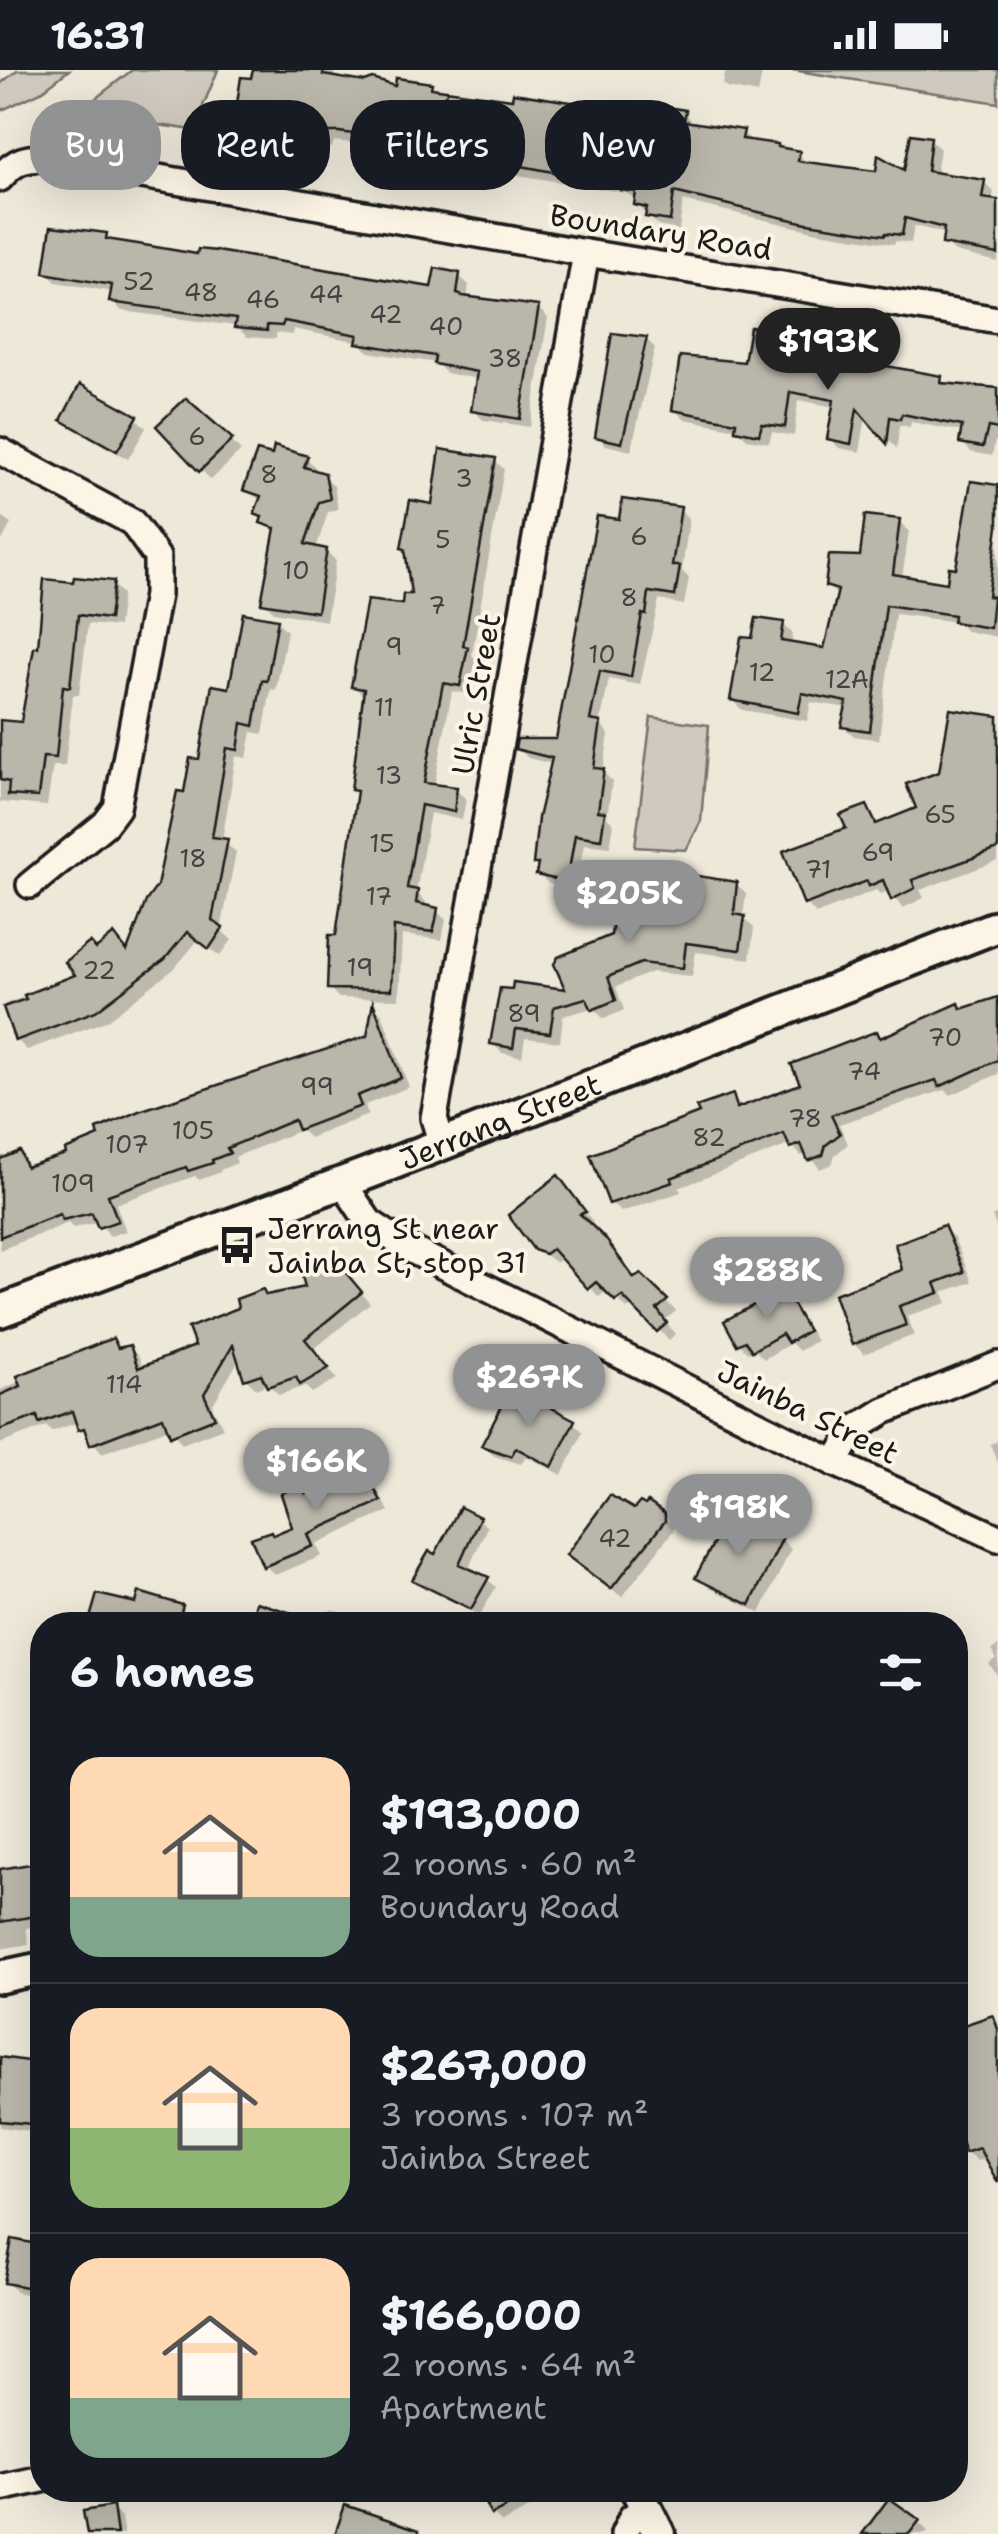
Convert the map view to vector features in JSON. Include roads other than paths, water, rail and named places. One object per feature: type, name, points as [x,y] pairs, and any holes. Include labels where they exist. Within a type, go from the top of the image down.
[{"type":"street","name":"Boundary Road","points":[[0,178],[19,160],[33,156],[998,320]]},
{"type":"street","name":"Ulric Street","points":[[442,1144],[434,1118],[586,253]]},
{"type":"street","points":[[0,452],[132,522],[157,557],[157,596],[117,808],[105,824],[30,886]]},
{"type":"street","name":"Jerrang Street","points":[[0,1311],[343,1183],[998,926]]},
{"type":"street","name":"Jainba Street","points":[[343,1183],[369,1222],[408,1248],[835,1463],[998,1538]]},
{"type":"street","points":[[835,1463],[855,1429],[884,1411],[998,1364]]},
{"type":"street","points":[[0,1977],[30,1971]]},
{"type":"street","points":[[0,2488],[30,2482]]},
{"type":"street","points":[[624,2534],[632,2517],[647,2511]]},
{"type":"place","name":"Jerrang St near Jainba St, stop 31","points":[[237,1245]]}]
